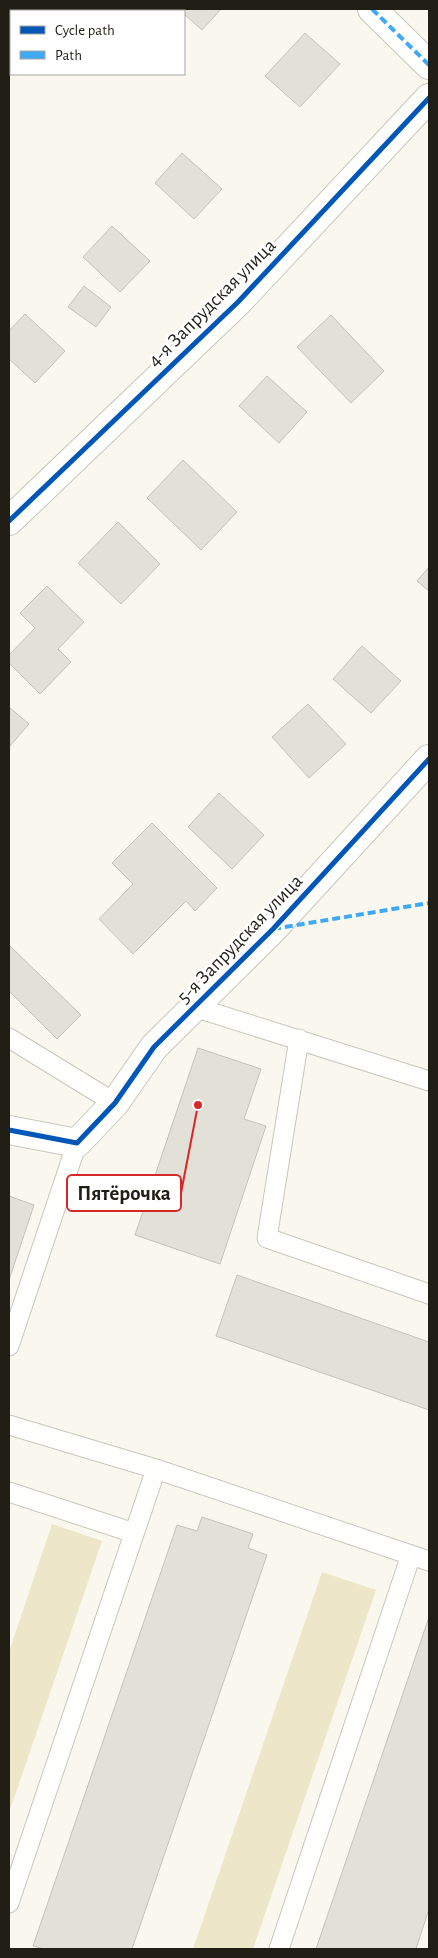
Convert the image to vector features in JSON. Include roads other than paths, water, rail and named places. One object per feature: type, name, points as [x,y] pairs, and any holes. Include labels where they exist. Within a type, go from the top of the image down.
[{"type":"street","points":[[372,9],[429,65]]},
{"type":"street","name":"4-я Запрудская улица","points":[[9,521],[238,302],[429,98]]},
{"type":"street","name":"5-я Запрудская улица","points":[[77,1143],[115,1103],[154,1047],[273,929],[429,759]]},
{"type":"street","points":[[9,1130],[77,1143]]},
{"type":"lane","points":[[194,1007],[429,1081]]},
{"type":"lane","points":[[9,1038],[115,1103]]},
{"type":"lane","points":[[299,1039],[267,1238],[429,1294]]},
{"type":"lane","points":[[9,1346],[77,1143]]},
{"type":"lane","points":[[9,1425],[156,1469],[429,1561]]},
{"type":"lane","points":[[9,1903],[156,1469]]},
{"type":"lane","points":[[9,1492],[134,1533]]},
{"type":"lane","points":[[279,1949],[411,1555]]},
{"type":"place","name":"Пятёрочка","points":[[198,1105]]}]
